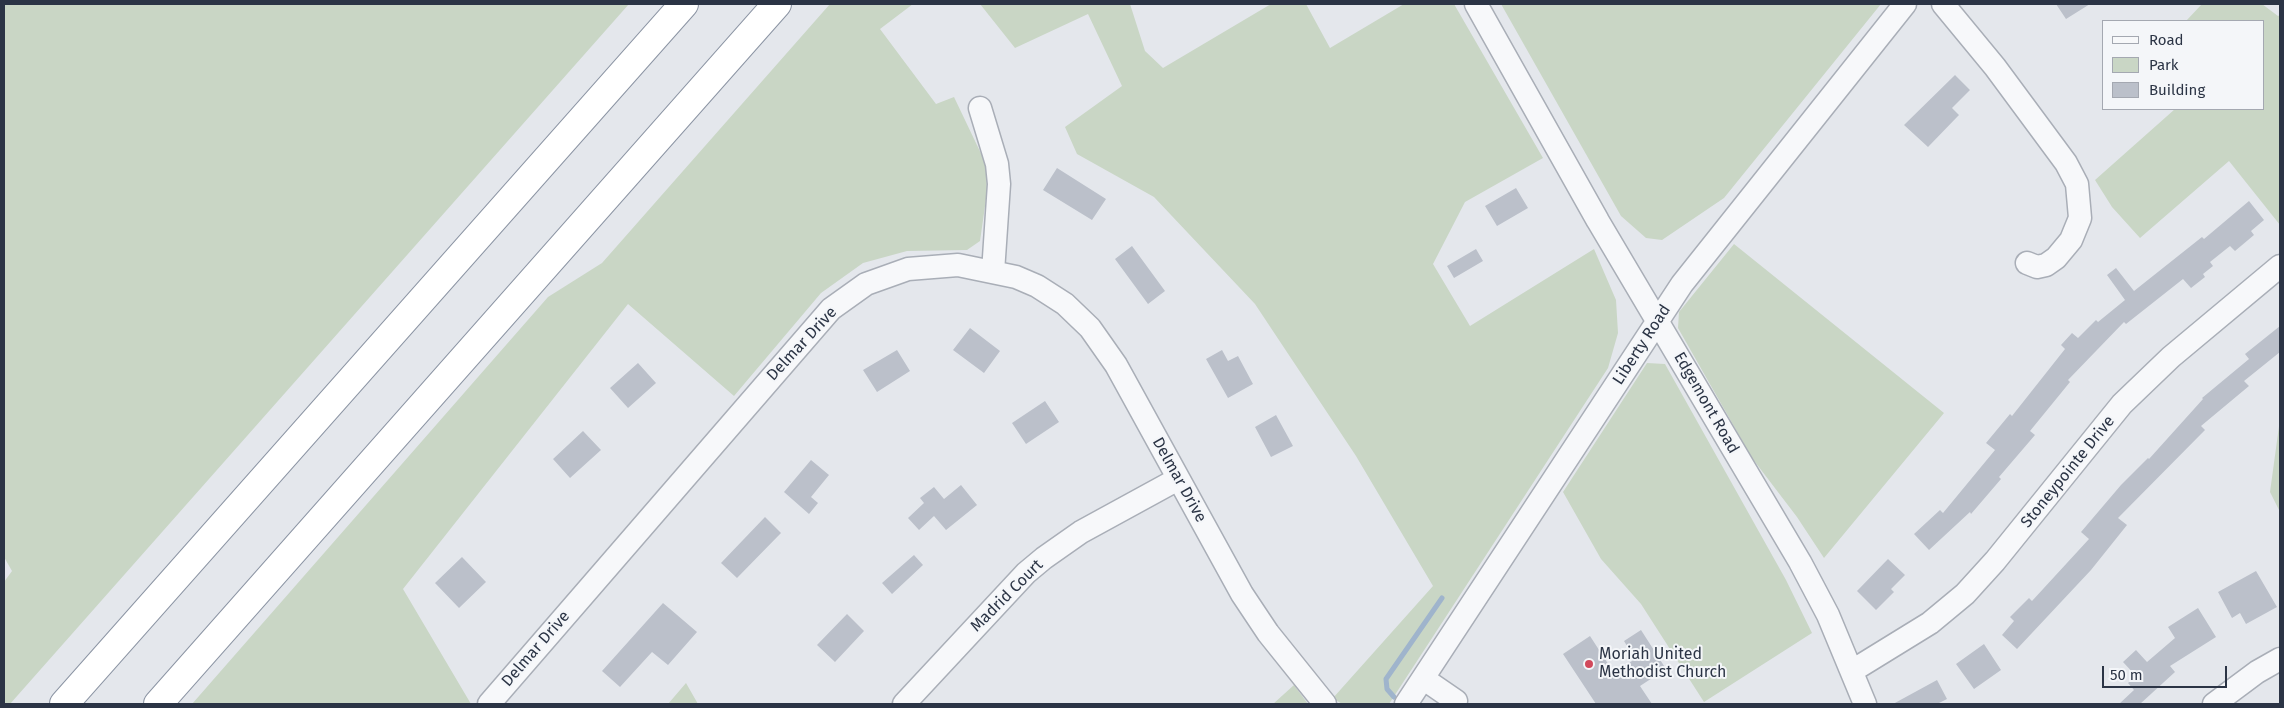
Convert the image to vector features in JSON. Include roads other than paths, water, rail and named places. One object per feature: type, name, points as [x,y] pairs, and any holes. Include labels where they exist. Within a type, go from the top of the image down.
[{"type":"highway","points":[[64,704],[684,4]]},
{"type":"highway","points":[[158,704],[777,4]]},
{"type":"street","name":"Edgemont Road","points":[[1476,4],[1598,221],[1800,562],[1828,616],[1865,704]]},
{"type":"street","name":"Liberty Road","points":[[1406,704],[1682,284],[1904,4]]},
{"type":"street","points":[[1943,4],[1994,67],[2048,139],[2066,164],[2077,184],[2080,218],[2071,240],[2056,258],[2046,265],[2037,267],[2027,263]]},
{"type":"street","points":[[980,108],[997,164],[998,184],[994,272]]},
{"type":"street","name":"Delmar Drive","points":[[488,704],[831,309],[866,284],[908,269],[958,265],[1016,277],[1037,286],[1065,304],[1090,328],[1116,365],[1242,594],[1268,633],[1325,704]]},
{"type":"street","name":"Stoneypointe Drive","points":[[1852,671],[1930,623],[1965,594],[1996,561],[2122,404],[2171,356],[2280,266]]},
{"type":"street","name":"Madrid Court","points":[[904,704],[1026,573],[1044,558],[1081,532],[1178,479]]},
{"type":"street","points":[[2214,704],[2257,672],[2280,659]]},
{"type":"street","points":[[1424,679],[1456,700]]},
{"type":"waterway","points":[[1394,697],[1387,689],[1386,679],[1442,598]]},
{"type":"place","name":"Moriah United Methodist Church","points":[[1589,664]]}]
